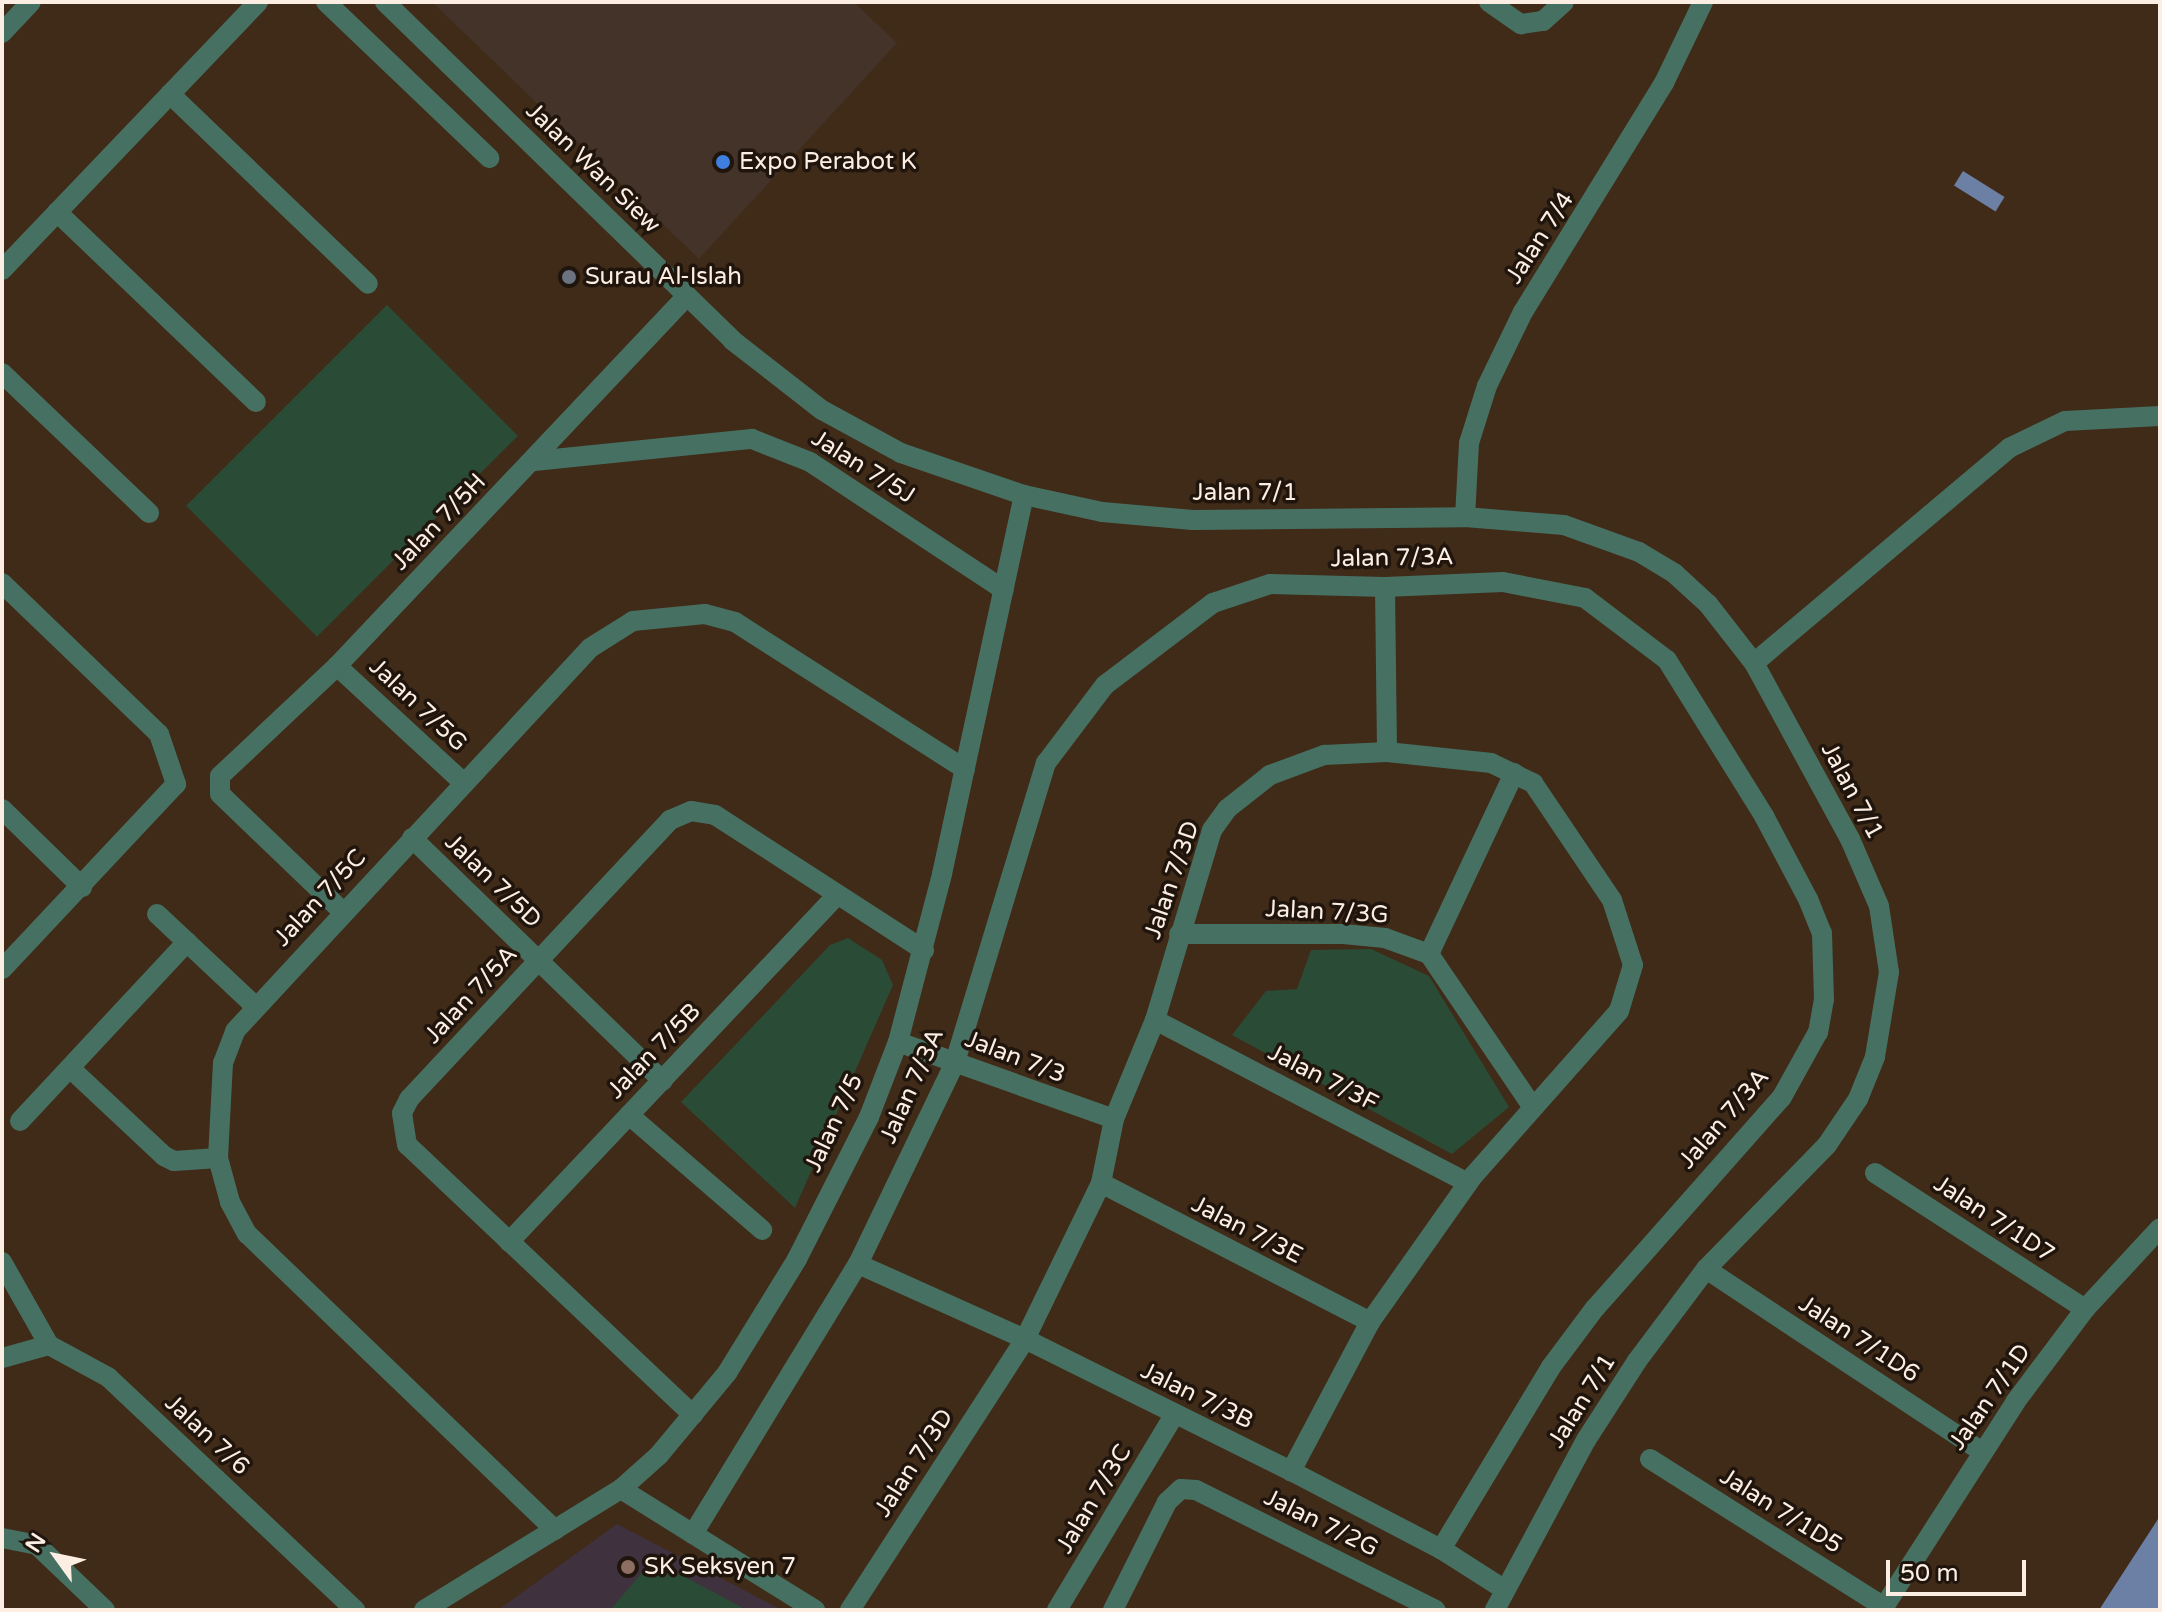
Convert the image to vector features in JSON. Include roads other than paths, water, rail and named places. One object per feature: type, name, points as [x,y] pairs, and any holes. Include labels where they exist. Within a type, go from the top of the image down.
[{"type":"street","points":[[2,33],[31,2]]},
{"type":"street","points":[[2,270],[258,2]]},
{"type":"street","points":[[326,2],[489,158]]},
{"type":"street","name":"Jalan Wan Siew","points":[[385,2],[753,358],[822,410],[901,453],[1024,495]]},
{"type":"street","points":[[1489,2],[1521,24],[1543,21],[1564,2]]},
{"type":"street","name":"Jalan 7/4","points":[[1465,517],[1469,443],[1487,386],[1523,312],[1664,83],[1703,2]]},
{"type":"street","points":[[170,94],[368,284]]},
{"type":"street","points":[[57,212],[256,402]]},
{"type":"street","name":"Jalan 7/5H","points":[[343,912],[220,794],[220,776],[337,666],[687,296]]},
{"type":"street","points":[[2,373],[149,513]]},
{"type":"street","points":[[1754,663],[2009,448],[2065,421],[2160,416]]},
{"type":"street","name":"Jalan 7/5J","points":[[534,461],[752,439],[810,462],[1004,590]]},
{"type":"street","name":"Jalan 7/1","points":[[1024,495],[1102,512],[1193,520],[1465,517],[1564,525],[1639,552],[1674,573],[1708,604],[1754,663],[1850,839],[1879,906],[1889,972],[1886,1011],[1875,1057],[1858,1099],[1827,1145],[1706,1269],[1586,1440],[1495,1610]]},
{"type":"street","name":"Jalan 7/5","points":[[424,1610],[621,1489],[693,1415],[758,1327],[797,1259],[869,1117],[898,1042],[924,950],[1024,495]]},
{"type":"street","name":"Jalan 7/3A","points":[[693,1534],[858,1264],[955,1062],[1046,763],[1105,685],[1213,603],[1270,584],[1385,587],[1503,582],[1585,598],[1667,660],[1764,816],[1822,933],[1824,999],[1818,1032],[1782,1097],[1595,1308],[1551,1367],[1441,1549]]},
{"type":"street","points":[[2,583],[159,734],[176,784],[2,969]]},
{"type":"street","points":[[1385,587],[1387,752]]},
{"type":"street","name":"Jalan 7/5C","points":[[555,1530],[247,1234],[230,1202],[218,1158],[223,1063],[235,1031],[590,648],[633,621],[705,614],[753,630],[965,769]]},
{"type":"street","name":"Jalan 7/5G","points":[[337,666],[464,783]]},
{"type":"street","name":"Jalan 7/3D","points":[[850,1610],[1025,1339],[1101,1183],[1114,1119],[1155,1020],[1212,830],[1247,792],[1297,762],[1387,752],[1491,763],[1533,783],[1612,900],[1633,965],[1619,1011],[1532,1106],[1468,1183],[1370,1322],[1291,1471]]},
{"type":"street","points":[[1514,773],[1429,954],[1532,1106]]},
{"type":"street","points":[[2,809],[82,887]]},
{"type":"street","name":"Jalan 7/5A","points":[[693,1415],[407,1145],[402,1113],[670,820],[691,811],[715,815],[924,950]]},
{"type":"street","name":"Jalan 7/5D","points":[[412,838],[663,1081]]},
{"type":"street","name":"Jalan 7/5B","points":[[509,1242],[836,896]]},
{"type":"street","points":[[157,914],[255,1006]]},
{"type":"street","name":"Jalan 7/3G","points":[[1179,934],[1357,935],[1385,938],[1429,954]]},
{"type":"street","points":[[20,1121],[187,942]]},
{"type":"street","name":"Jalan 7/3F","points":[[1155,1020],[1468,1183]]},
{"type":"street","name":"Jalan 7/3","points":[[898,1042],[1114,1119]]},
{"type":"street","points":[[70,1068],[164,1156],[174,1161],[218,1158]]},
{"type":"street","points":[[629,1115],[762,1230]]},
{"type":"street","name":"Jalan 7/1D7","points":[[1875,1173],[2085,1309]]},
{"type":"street","name":"Jalan 7/3E","points":[[1101,1183],[1370,1322]]},
{"type":"street","name":"Jalan 7/1D","points":[[1883,1608],[1983,1452],[2085,1309],[2160,1228]]},
{"type":"street","points":[[2,1262],[49,1345],[2,1358]]},
{"type":"street","name":"Jalan 7/3B","points":[[858,1264],[1025,1339],[1291,1471],[1441,1549],[1505,1590]]},
{"type":"street","name":"Jalan 7/1D6","points":[[1706,1269],[1983,1452]]},
{"type":"street","name":"Jalan 7/6","points":[[49,1345],[108,1377],[355,1610]]},
{"type":"street","name":"Jalan 7/3C","points":[[1057,1610],[1175,1414]]},
{"type":"street","name":"Jalan 7/1D5","points":[[1650,1459],[1883,1608]]},
{"type":"street","points":[[621,1489],[815,1610]]},
{"type":"street","name":"Jalan 7/2G","points":[[1113,1610],[1167,1502],[1181,1489],[1196,1490],[1436,1610]]},
{"type":"street","points":[[2,1538],[37,1545],[105,1610]]},
{"type":"water","points":[[1963,171],[2005,197],[1996,211],[1954,185]]},
{"type":"water","points":[[2160,1516],[2160,1610],[2099,1610]]},
{"type":"place","name":"Expo Perabot K","points":[[723,162]]},
{"type":"place","name":"Surau Al-Islah","points":[[569,277]]},
{"type":"place","name":"SK Seksyen 7","points":[[628,1567]]}]
